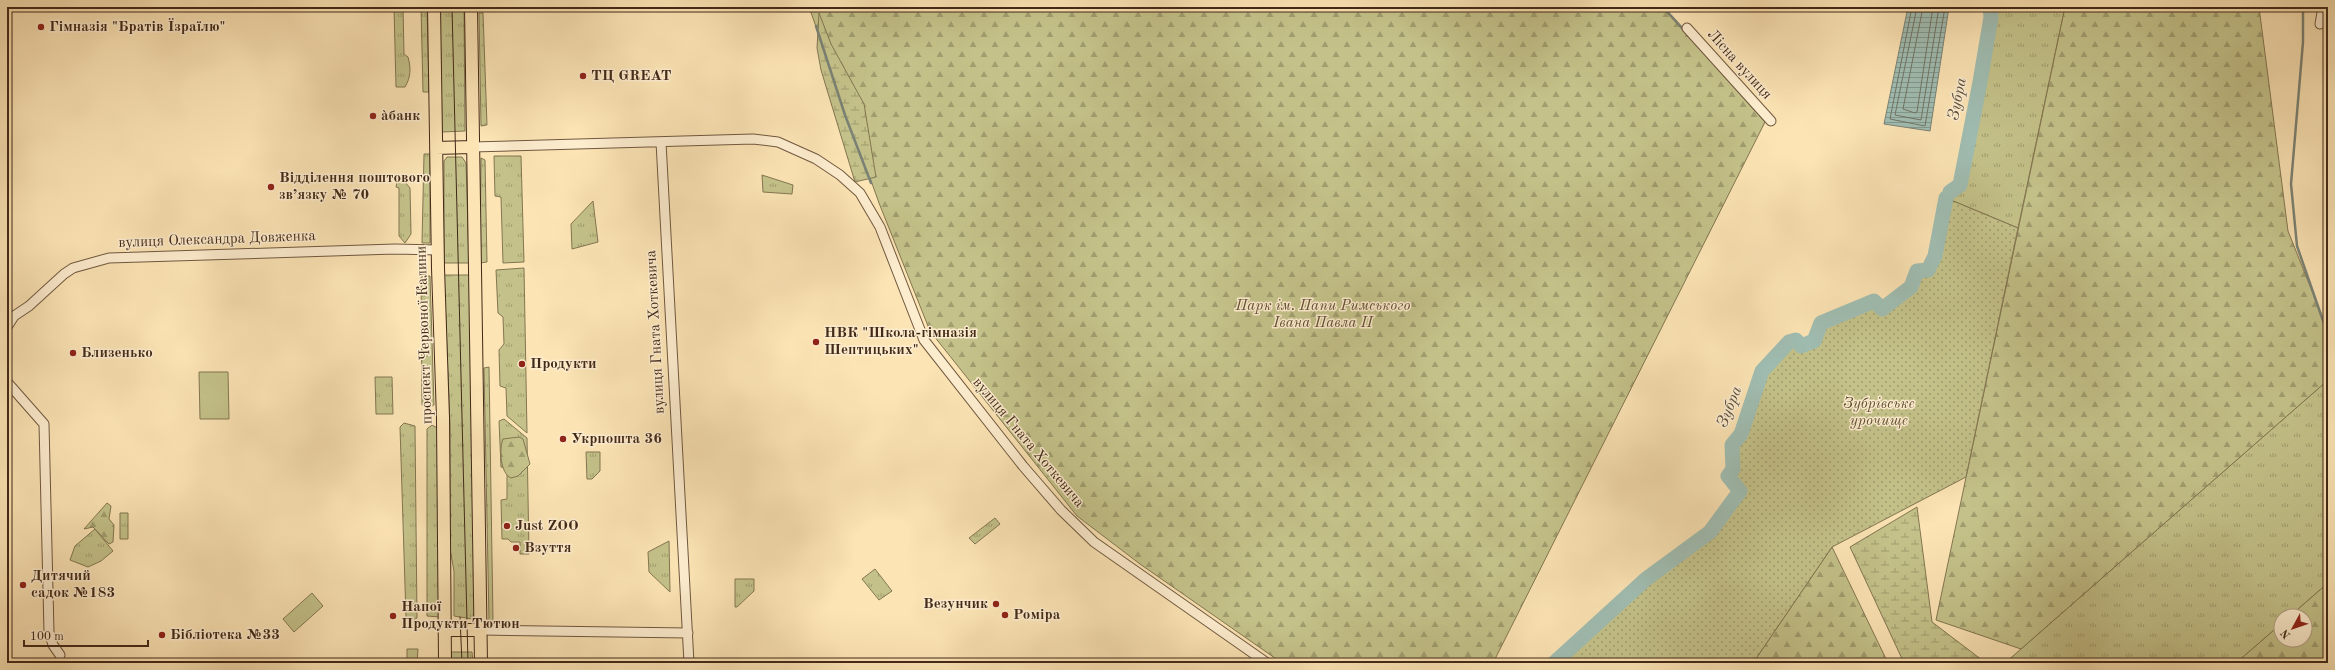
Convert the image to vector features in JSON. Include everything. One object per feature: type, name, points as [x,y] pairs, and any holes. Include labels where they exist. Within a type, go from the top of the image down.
[{"type":"main road","name":"проспект Червоної Калини","points":[[434,7],[447,630],[446,663]]},
{"type":"main road","points":[[471,7],[481,663]]},
{"type":"main road","name":"вулиця Гната Хоткевича","points":[[436,148],[472,147]]},
{"type":"main road","points":[[447,630],[481,630]]},
{"type":"street","points":[[2320,24],[2323,7]]},
{"type":"street","name":"Лісна вулиця","points":[[1687,28],[1771,121]]},
{"type":"street","name":"вулиця Гната Хоткевича","points":[[472,147],[753,139],[778,142],[816,159],[840,175],[860,194],[880,227],[924,340],[1027,471],[1061,510],[1094,542],[1267,663]]},
{"type":"street","name":"вулиця Гната Хоткевича","points":[[661,142],[689,663]]},
{"type":"street","name":"вулиця Олександра Довженка","points":[[7,327],[11,315],[73,268],[109,258],[395,249],[438,250]]},
{"type":"street","points":[[7,382],[44,424],[49,632],[53,645],[60,655]]},
{"type":"street","points":[[481,630],[688,633]]},
{"type":"green space","points":[[394,7],[403,7],[404,54],[408,57],[410,65],[409,76],[405,87],[396,87]]},
{"type":"green space","points":[[421,7],[427,7],[429,92],[423,92]]},
{"type":"green space","points":[[440,7],[464,7],[465,131],[442,132]]},
{"type":"green space","name":"Парк ім. Папи Римського Івана Павла ІІ","points":[[809,7],[1662,7],[1765,122],[1493,663],[1282,663],[1140,564],[1077,516],[930,331],[879,203]]},
{"type":"green space","points":[[1990,7],[2065,7],[2018,228],[1946,198],[1950,192],[1960,184],[1980,82],[1991,17]]},
{"type":"green space","points":[[2065,7],[2259,7],[2288,231],[2328,331],[2328,380],[2021,649],[1936,620]]},
{"type":"green space","points":[[479,13],[483,13],[487,125],[481,126]]},
{"type":"green space","points":[[819,13],[831,44],[864,104],[876,177],[855,182],[821,70],[817,48]]},
{"type":"green space","points":[[424,154],[430,154],[430,243],[422,243]]},
{"type":"green space","points":[[494,156],[521,156],[524,262],[503,263],[501,197],[495,196]]},
{"type":"green space","points":[[447,157],[462,157],[466,163],[469,263],[444,263],[444,161]]},
{"type":"green space","points":[[481,158],[485,160],[487,262],[480,263]]},
{"type":"green space","points":[[762,175],[793,185],[792,194],[763,192]]},
{"type":"green space","points":[[404,181],[410,188],[411,234],[405,243],[399,236],[399,188],[396,187],[397,182]]},
{"type":"green space","name":"Зубрівське урочище","points":[[1946,198],[2018,228],[1966,477],[1832,547],[1753,663],[1554,663],[1646,579],[1710,532],[1740,491],[1728,476],[1733,469],[1732,445],[1741,434],[1762,371],[1789,342],[1796,340],[1801,346],[1814,341],[1821,323],[1874,301],[1883,309],[1911,287],[1917,271],[1928,270],[1935,256]]},
{"type":"green space","points":[[593,201],[598,242],[572,249],[571,224]]},
{"type":"green space","points":[[524,268],[527,433],[507,416],[506,388],[500,386],[499,350],[504,344],[503,317],[498,313],[496,270]]},
{"type":"green space","points":[[444,275],[470,275],[475,613],[472,619],[454,616],[454,571],[450,549],[450,426]]},
{"type":"green space","points":[[421,276],[430,276],[434,405],[428,408],[422,405]]},
{"type":"green space","points":[[489,367],[493,621],[489,621],[484,368]]},
{"type":"green space","points":[[199,372],[228,372],[229,419],[200,419]]},
{"type":"green space","points":[[375,377],[392,377],[393,414],[376,414]]},
{"type":"green space","points":[[2328,380],[2328,583],[2299,608],[2273,608],[2273,631],[2236,663],[2005,663]]},
{"type":"green space","points":[[504,419],[527,438],[529,554],[520,554],[520,542],[511,542],[508,539],[502,539],[501,500],[507,499],[507,468],[501,467],[499,421]]},
{"type":"green space","points":[[404,423],[415,426],[417,618],[411,621],[406,617],[400,427]]},
{"type":"green space","points":[[432,425],[439,429],[440,617],[427,616],[427,429]]},
{"type":"green space","points":[[519,437],[523,439],[530,464],[518,476],[511,478],[507,475],[501,460],[502,443],[503,439]]},
{"type":"green space","points":[[586,452],[600,452],[600,471],[592,479],[587,479]]},
{"type":"green space","points":[[107,503],[111,506],[109,519],[114,525],[113,542],[109,544],[93,527],[84,529]]},
{"type":"green space","points":[[1917,507],[1932,622],[1986,663],[1904,663],[1850,547]]},
{"type":"green space","points":[[120,513],[128,513],[128,539],[120,539]]},
{"type":"green space","points":[[995,518],[1000,524],[975,544],[969,538]]},
{"type":"green space","points":[[95,529],[113,551],[101,561],[88,567],[70,560],[75,546]]},
{"type":"green space","points":[[669,541],[670,592],[649,572],[648,552]]},
{"type":"green space","points":[[1832,547],[1888,663],[1753,663]]},
{"type":"green space","points":[[875,569],[892,591],[879,600],[862,579]]},
{"type":"green space","points":[[735,579],[754,579],[754,591],[737,607],[735,607]]},
{"type":"green space","points":[[2328,583],[2328,663],[2236,663],[2273,631],[2273,648],[2313,648],[2313,608],[2299,608]]},
{"type":"green space","points":[[312,593],[323,606],[294,632],[283,619]]},
{"type":"green space","points":[[407,649],[418,649],[417,663],[407,663]]},
{"type":"green space","points":[[451,652],[472,652],[473,663],[451,663]]},
{"type":"water","points":[[1908,7],[1949,7],[1930,131],[1884,124]]},
{"type":"waterway","points":[[1663,7],[1684,30]]},
{"type":"waterway","name":"Зубра","points":[[1950,192],[1960,185],[1991,17],[1990,7]]},
{"type":"waterway","points":[[2303,7],[2303,42],[2291,184],[2297,246],[2328,335]]},
{"type":"waterway","points":[[816,26],[845,115],[871,183]]},
{"type":"waterway","name":"Зубра","points":[[1554,663],[1646,579],[1710,532],[1740,491],[1728,476],[1733,469],[1732,445],[1741,434],[1762,371],[1789,342],[1796,340],[1801,346],[1814,341],[1821,323],[1874,301],[1882,309],[1911,287],[1917,271],[1928,270],[1935,256],[1946,198]]},
{"type":"tram line","points":[[452,7],[468,663]]},
{"type":"tram line","points":[[460,617],[462,663]]},
{"type":"place","name":"Гімназія \"Братів Їзраїлю\"","points":[[41,27]]},
{"type":"place","name":"ТЦ GREAT","points":[[583,76]]},
{"type":"place","name":"а̀банк","points":[[373,116]]},
{"type":"place","name":"Відділення поштового зв’язку № 70","points":[[271,187]]},
{"type":"place","name":"НВК \"Школа-гімназія Шептицьких\"","points":[[816,342]]},
{"type":"place","name":"Близенько","points":[[73,353]]},
{"type":"place","name":"Продукти","points":[[522,364]]},
{"type":"place","name":"Укрпошта 36","points":[[563,439]]},
{"type":"place","name":"Just ZOO","points":[[507,526]]},
{"type":"place","name":"Взуття","points":[[516,548]]},
{"type":"place","name":"Дитячий садок №183","points":[[23,585]]},
{"type":"place","name":"Везунчик","points":[[996,604]]},
{"type":"place","name":"Роміра","points":[[1005,615]]},
{"type":"place","name":"Напої Продукти Тютюн","points":[[393,616]]},
{"type":"place","name":"Бібліотека №33","points":[[162,635]]}]
